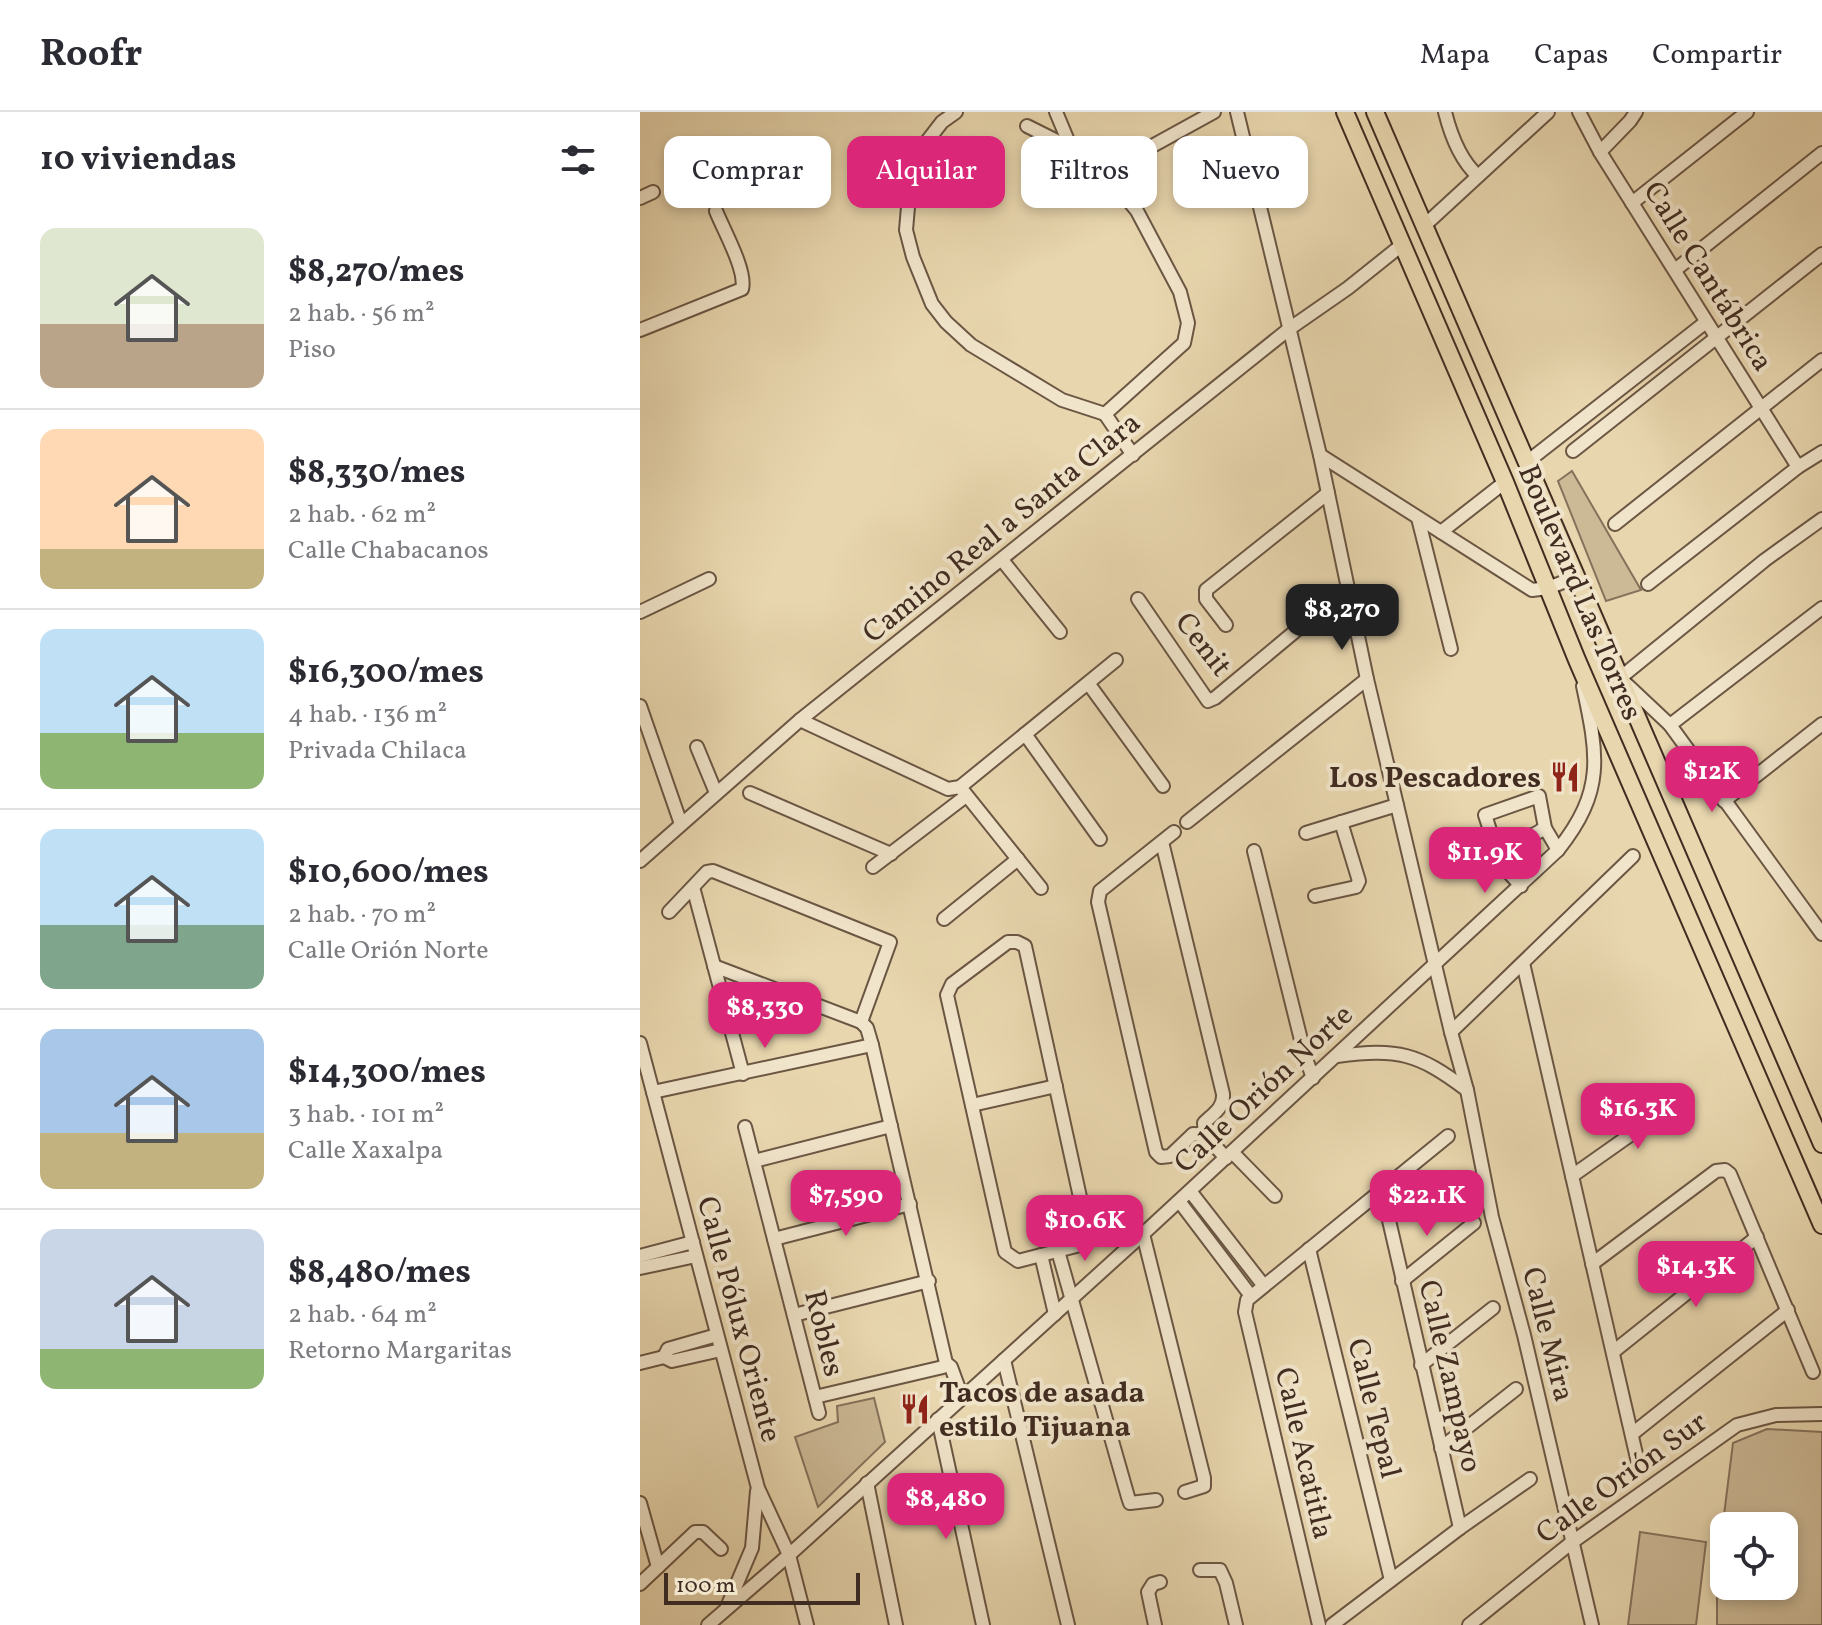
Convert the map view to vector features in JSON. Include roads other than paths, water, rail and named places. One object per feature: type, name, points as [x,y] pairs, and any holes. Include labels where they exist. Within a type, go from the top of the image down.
[{"type":"main road","name":"Boulevard Las Torres","points":[[1345,112],[1505,482],[1577,660],[1822,1225]]},
{"type":"main road","name":"Boulevard Las Torres","points":[[1378,112],[1388,143],[1822,1144]]},
{"type":"street","points":[[956,112],[942,122],[925,144],[910,184],[906,230],[932,304],[971,345],[1062,400],[1105,414],[1133,455]]},
{"type":"street","points":[[1056,112],[1066,136]]},
{"type":"street","points":[[1157,143],[1214,112]]},
{"type":"street","name":"Calle Mira","points":[[1237,112],[1320,455],[1367,679],[1467,1090],[1492,1217],[1524,1335],[1592,1625]]},
{"type":"street","points":[[1445,112],[1449,130],[1466,166],[1478,176]]},
{"type":"street","points":[[1425,225],[1548,112]]},
{"type":"street","name":"Calle Cantábrica","points":[[1579,112],[1600,152],[1798,467]]},
{"type":"street","points":[[1600,152],[1636,112]]},
{"type":"street","points":[[1632,203],[1747,112]]},
{"type":"street","points":[[1027,126],[1047,136]]},
{"type":"street","points":[[1675,270],[1822,153]]},
{"type":"street","points":[[640,198],[653,192]]},
{"type":"street","points":[[1105,414],[1184,343],[1188,323],[1180,292],[1135,208]]},
{"type":"street","points":[[640,330],[742,289],[745,282],[716,211]]},
{"type":"street","name":"Camino Real a Santa Clara","points":[[640,861],[800,720],[1289,329],[1403,244]]},
{"type":"street","points":[[1573,451],[1822,254]]},
{"type":"street","points":[[1527,462],[1706,322]]},
{"type":"street","points":[[1615,524],[1822,360]]},
{"type":"street","points":[[1648,584],[1798,467],[1822,452]]},
{"type":"street","points":[[1320,455],[1532,590],[1548,588],[1576,577]]},
{"type":"street","points":[[1441,532],[1505,482]]},
{"type":"street","points":[[1226,625],[1206,599],[1206,590],[1328,493]]},
{"type":"street","points":[[1418,518],[1451,649]]},
{"type":"street","points":[[1821,929],[1670,725],[1620,678],[1765,560],[1822,519]]},
{"type":"street","points":[[1002,560],[1060,632]]},
{"type":"street","points":[[640,612],[709,579]]},
{"type":"street","name":"Cenit","points":[[1138,599],[1208,701],[1346,589]]},
{"type":"street","points":[[1670,725],[1822,608]]},
{"type":"street","points":[[873,867],[963,792],[1025,734],[1116,660]]},
{"type":"street","name":"Calle Orión Norte","points":[[708,1625],[1143,1234],[1558,850],[1579,824],[1592,793],[1595,764],[1594,738],[1577,660]]},
{"type":"street","points":[[1187,822],[1367,679]]},
{"type":"street","points":[[1088,683],[1163,786]]},
{"type":"street","points":[[640,706],[681,824]]},
{"type":"street","points":[[800,720],[948,789],[963,792],[1041,888]]},
{"type":"street","points":[[1724,801],[1822,724]]},
{"type":"street","points":[[1025,734],[1100,839]]},
{"type":"street","points":[[697,747],[716,793]]},
{"type":"street","points":[[750,793],[891,854]]},
{"type":"street","points":[[1521,886],[1501,864],[1485,815],[1539,796],[1540,831],[1558,850]]},
{"type":"street","points":[[1306,833],[1397,805]]},
{"type":"street","points":[[1315,896],[1356,887],[1359,881],[1341,822]]},
{"type":"street","points":[[1495,845],[1540,831]]},
{"type":"street","points":[[1501,864],[1540,831]]},
{"type":"street","points":[[1162,842],[1224,1101],[1200,1131],[1170,1156],[1161,1157],[1156,1152],[1098,902],[1100,891],[1174,832]]},
{"type":"street","points":[[1254,851],[1313,1078]]},
{"type":"street","points":[[1451,1032],[1633,856]]},
{"type":"street","points":[[944,919],[1018,859]]},
{"type":"street","points":[[669,912],[707,872],[713,871],[890,942],[861,1022]]},
{"type":"street","points":[[693,887],[743,1074]]},
{"type":"street","points":[[1008,942],[1025,946],[1056,1086],[1087,1237],[1080,1245],[1018,1261],[1005,1252],[947,990],[1008,942]]},
{"type":"street","points":[[1523,963],[1639,1467]]},
{"type":"street","points":[[714,966],[861,1022],[867,1028],[929,1281],[944,1365],[959,1400]]},
{"type":"street","name":"Calle Pólux Oriente","points":[[640,1043],[758,1488],[789,1555],[807,1625]]},
{"type":"street","points":[[640,1079],[653,1092],[872,1045]]},
{"type":"street","points":[[1337,1056],[1375,1051],[1409,1055],[1438,1068],[1467,1090]]},
{"type":"street","points":[[972,1105],[1056,1086]]},
{"type":"street","points":[[1572,1176],[1684,1097]]},
{"type":"street","points":[[754,1161],[891,1126]]},
{"type":"street","name":"Robles","points":[[745,1127],[819,1413]]},
{"type":"street","points":[[1200,1131],[1275,1196]]},
{"type":"street","points":[[1179,1201],[1251,1296],[1448,1136]]},
{"type":"street","points":[[1592,1264],[1716,1171],[1725,1170],[1730,1174],[1813,1372]]},
{"type":"street","name":"Calle Zampayo","points":[[1382,1190],[1460,1528]]},
{"type":"street","points":[[1190,1191],[1264,1286]]},
{"type":"street","points":[[774,1239],[910,1204]]},
{"type":"street","points":[[1402,1281],[1474,1223]]},
{"type":"street","points":[[1143,1234],[1204,1478],[1204,1486],[1185,1492]]},
{"type":"street","points":[[1613,1352],[1757,1237]]},
{"type":"street","points":[[640,1256],[693,1242]]},
{"type":"street","name":"Calle Tepal","points":[[1309,1249],[1391,1580]]},
{"type":"street","points":[[1058,1251],[1130,1503],[1156,1500]]},
{"type":"street","points":[[1041,1255],[1055,1314]]},
{"type":"street","points":[[640,1268],[696,1256]]},
{"type":"street","points":[[794,1315],[929,1281]]},
{"type":"street","name":"Calle Acatitla","points":[[1251,1296],[1245,1312],[1319,1625]]},
{"type":"street","points":[[1421,1365],[1493,1308]]},
{"type":"street","points":[[1632,1434],[1788,1310]]},
{"type":"street","points":[[664,1357],[668,1349],[717,1335]]},
{"type":"street","points":[[640,1363],[664,1357],[672,1361],[721,1350]]},
{"type":"street","points":[[1004,1360],[1068,1625]]},
{"type":"street","points":[[815,1397],[944,1365]]},
{"type":"street","points":[[1441,1448],[1516,1389]]},
{"type":"street","name":"Calle Orión Sur","points":[[1469,1625],[1571,1543],[1737,1425],[1776,1415],[1822,1414]]},
{"type":"street","points":[[938,1419],[983,1625]]},
{"type":"street","points":[[1332,1625],[1530,1479]]},
{"type":"street","points":[[867,1483],[896,1625]]},
{"type":"street","points":[[726,1609],[752,1548],[758,1488]]},
{"type":"street","points":[[640,1503],[658,1567]]},
{"type":"street","points":[[640,1584],[699,1530],[721,1549]]},
{"type":"street","points":[[1200,1570],[1220,1570],[1236,1625]]},
{"type":"street","points":[[1155,1625],[1148,1592],[1153,1584],[1160,1582]]},
{"type":"place","name":"Los Pescadores","points":[[1565,777]]},
{"type":"place","name":"Tacos de asada estilo Tijuana","points":[[915,1409]]}]
